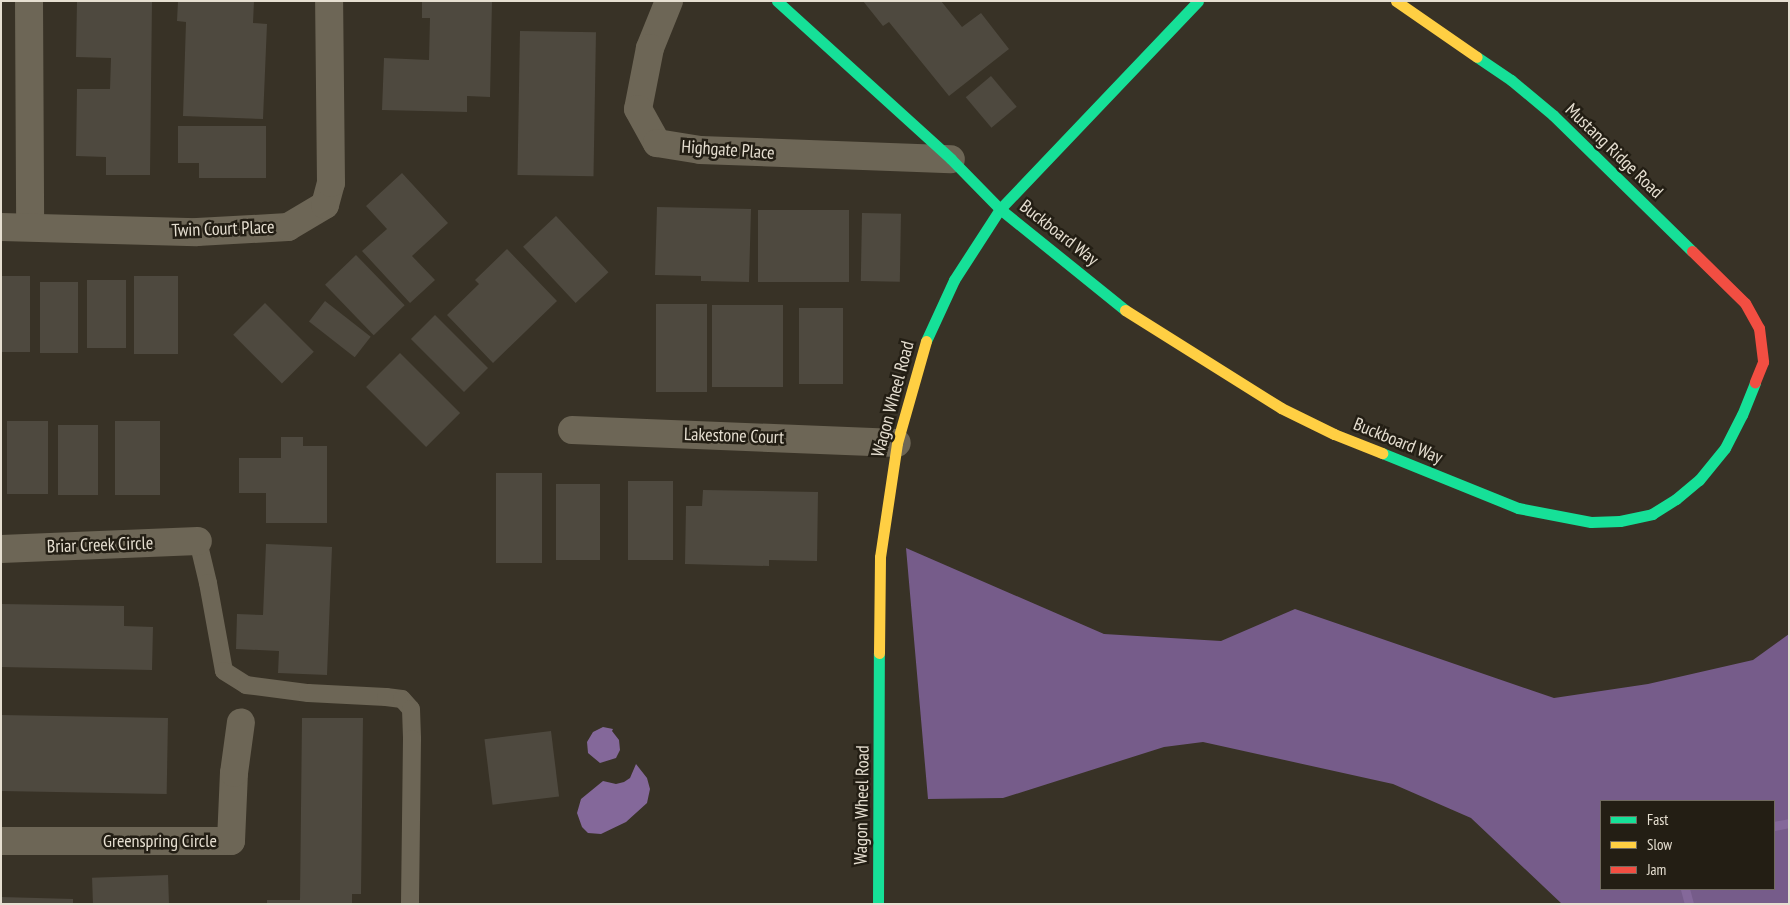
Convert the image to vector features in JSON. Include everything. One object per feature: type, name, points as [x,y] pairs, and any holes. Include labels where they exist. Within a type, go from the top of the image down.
[{"type":"street","points":[[29,1],[30,227]]},
{"type":"street","name":"Twin Court Place","points":[[1,228],[30,227],[197,232],[288,227],[325,205],[330,183],[329,1]]},
{"type":"street","name":"Highgate Place","points":[[669,1],[650,48],[638,109],[657,144],[700,150],[951,159]]},
{"type":"street","points":[[777,1],[951,159],[1000,209]]},
{"type":"street","name":"Wagon Wheel Road","points":[[878,904],[880,557],[896,443],[923,348],[954,280],[1000,209],[1198,1]]},
{"type":"street","name":"Mustang Ridge Road","points":[[1396,1],[1510,80],[1553,115],[1700,258],[1745,303],[1759,328],[1764,362]]},
{"type":"street","name":"Buckboard Way","points":[[1000,209],[1127,312],[1281,408],[1334,434],[1518,508],[1559,517],[1591,522],[1620,521],[1652,514],[1676,499],[1700,480],[1725,448],[1742,415],[1764,362]]},
{"type":"street","name":"Lakestone Court","points":[[572,430],[896,443]]},
{"type":"street","name":"Briar Creek Circle","points":[[1,549],[198,541]]},
{"type":"street","name":"Greenspring Circle","points":[[1,841],[231,840],[234,773],[241,722]]},
{"type":"lane","points":[[198,541],[208,583],[224,672],[246,685],[308,693],[402,699],[411,709],[410,904]]},
{"type":"shaded area","points":[[906,548],[1104,634],[1221,641],[1295,609],[1554,698],[1648,684],[1753,660],[1789,634],[1789,904],[1562,904],[1471,818],[1393,784],[1203,742],[1164,747],[1003,798],[928,799]]},
{"type":"shaded area","points":[[603,727],[613,729],[612,731],[619,740],[620,750],[616,758],[600,763],[588,753],[587,742],[593,732]]},
{"type":"shaded area","points":[[636,764],[647,778],[650,789],[647,803],[626,822],[601,834],[588,833],[582,827],[577,813],[581,799],[603,781],[616,784],[624,782],[630,778]]},
{"type":"building","points":[[77,1],[152,1],[150,175],[106,175],[106,157],[76,156],[77,89],[110,89],[111,58],[76,57]]},
{"type":"building","points":[[178,1],[254,1],[253,23],[267,24],[263,119],[183,116],[186,22],[177,21]]},
{"type":"building","points":[[422,1],[492,1],[490,97],[467,96],[467,112],[382,110],[384,58],[429,60],[430,18],[422,18]]},
{"type":"building","points":[[863,1],[941,1],[962,27],[981,13],[1009,49],[949,96],[889,22],[883,26]]},
{"type":"building","points":[[520,31],[596,32],[593,176],[517,175]]},
{"type":"building","points":[[991,76],[1017,107],[991,128],[966,97]]},
{"type":"building","points":[[178,126],[266,126],[266,178],[199,178],[199,163],[178,163]]},
{"type":"building","points":[[402,173],[448,223],[412,256],[435,280],[410,303],[362,251],[387,229],[366,206]]},
{"type":"building","points":[[657,207],[751,209],[749,282],[701,281],[701,276],[655,275]]},
{"type":"building","points":[[758,210],[849,210],[849,282],[758,282]]},
{"type":"building","points":[[862,213],[901,214],[900,282],[861,281]]},
{"type":"building","points":[[556,216],[609,272],[576,303],[523,247]]},
{"type":"building","points":[[507,249],[557,301],[493,363],[447,315],[479,284],[475,280]]},
{"type":"building","points":[[356,255],[405,305],[374,335],[325,285]]},
{"type":"building","points":[[1,276],[30,276],[30,352],[1,352]]},
{"type":"building","points":[[134,276],[178,276],[178,354],[134,354]]},
{"type":"building","points":[[87,280],[126,280],[126,348],[87,348]]},
{"type":"building","points":[[40,282],[78,282],[78,353],[40,353]]},
{"type":"building","points":[[325,301],[371,337],[355,357],[309,321]]},
{"type":"building","points":[[265,303],[314,352],[282,384],[233,335]]},
{"type":"building","points":[[656,304],[707,304],[707,392],[656,392]]},
{"type":"building","points":[[712,305],[783,305],[783,387],[712,387]]},
{"type":"building","points":[[799,308],[843,308],[843,384],[799,384]]},
{"type":"building","points":[[435,315],[488,368],[464,392],[411,339]]},
{"type":"building","points":[[400,353],[460,413],[426,447],[366,387]]},
{"type":"building","points":[[7,421],[48,421],[48,494],[7,494]]},
{"type":"building","points":[[115,421],[160,421],[160,495],[115,495]]},
{"type":"building","points":[[58,425],[98,425],[98,495],[58,495]]},
{"type":"building","points":[[281,437],[303,437],[303,446],[327,446],[327,523],[266,523],[266,493],[239,493],[239,458],[281,458]]},
{"type":"building","points":[[496,473],[542,473],[542,563],[496,563]]},
{"type":"building","points":[[628,481],[673,481],[673,560],[628,560]]},
{"type":"building","points":[[556,484],[600,484],[600,560],[556,560]]},
{"type":"building","points":[[703,490],[818,492],[817,561],[769,560],[769,566],[685,564],[686,506],[702,506]]},
{"type":"building","points":[[266,544],[332,547],[327,675],[278,673],[279,651],[236,649],[237,614],[263,615]]},
{"type":"building","points":[[1,604],[124,606],[124,626],[153,627],[152,670],[1,667]]},
{"type":"building","points":[[1,715],[168,718],[167,794],[1,791]]},
{"type":"building","points":[[302,718],[363,718],[361,894],[352,894],[352,904],[267,904],[267,900],[300,900]]},
{"type":"building","points":[[551,731],[559,797],[493,805],[484,739]]},
{"type":"building","points":[[168,875],[169,904],[93,904],[92,878]]},
{"type":"building","points":[[1,897],[73,899],[73,904],[1,904]]},
{"type":"waterway","points":[[1775,826],[1789,823]]},
{"type":"waterway","points":[[1685,890],[1689,904]]},
{"type":"traffic: fast","points":[[777,1],[951,159],[1000,209],[1125,310]]},
{"type":"traffic: fast","points":[[926,341],[954,280],[1000,209],[1198,1]]},
{"type":"traffic: fast","points":[[1477,57],[1511,80],[1553,115],[1692,251]]},
{"type":"traffic: fast","points":[[1382,453],[1518,508],[1591,522],[1620,521],[1652,514],[1676,499],[1699,480],[1725,448],[1742,415],[1755,382]]},
{"type":"traffic: fast","points":[[878,904],[879,653]]},
{"type":"traffic: slow","points":[[1396,1],[1477,57]]},
{"type":"traffic: slow","points":[[1125,310],[1281,408],[1334,434],[1382,453]]},
{"type":"traffic: slow","points":[[879,653],[880,557],[897,443],[926,341]]},
{"type":"traffic: jam","points":[[1692,251],[1745,303],[1759,328],[1763,362],[1755,382]]}]
